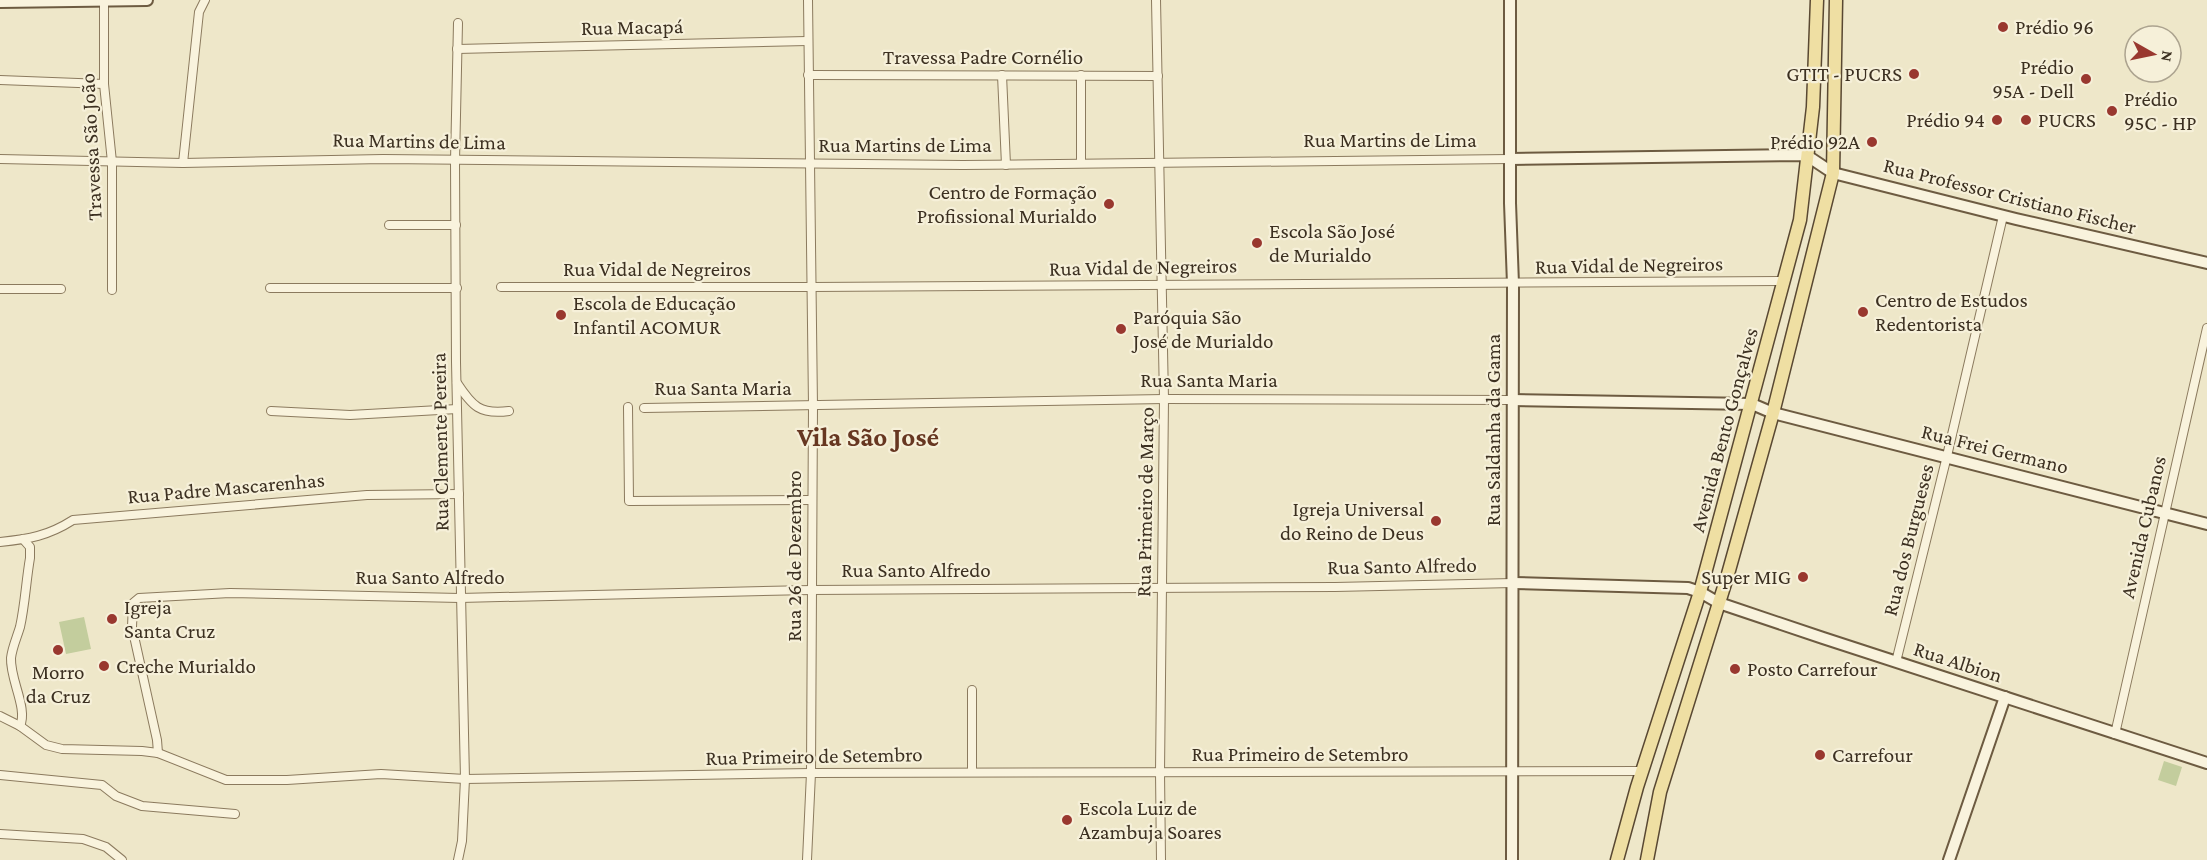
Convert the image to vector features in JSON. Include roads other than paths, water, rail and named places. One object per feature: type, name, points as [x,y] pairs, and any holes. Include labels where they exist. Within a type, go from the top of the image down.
[{"type":"main road","name":"Avenida Bento Gonçalves","points":[[1617,860],[1642,771],[1700,592],[1800,220],[1813,107],[1817,0]]},
{"type":"main road","name":"Avenida Bento Gonçalves","points":[[1647,860],[1659,792],[1719,603],[1773,413],[1833,172],[1836,0]]},
{"type":"street","points":[[0,2],[147,0]]},
{"type":"street","points":[[183,163],[200,12],[205,0]]},
{"type":"street","name":"Rua 26 de Dezembro","points":[[807,860],[811,773],[813,406],[808,0]]},
{"type":"street","name":"Rua Primeiro de Março","points":[[1156,0],[1164,399],[1161,860]]},
{"type":"street","name":"Rua Saldanha da Gama","points":[[1510,0],[1513,284],[1511,399],[1512,860]]},
{"type":"street","name":"Travessa São João","points":[[104,1],[104,84],[112,162],[112,290]]},
{"type":"street","name":"Rua Clemente Pereira","points":[[458,23],[455,161],[457,409],[465,779],[462,841],[458,860]]},
{"type":"street","name":"Rua Macapá","points":[[457,49],[807,41]]},
{"type":"street","name":"Travessa Padre Cornélio","points":[[808,75],[1158,76]]},
{"type":"street","points":[[1002,75],[1006,165]]},
{"type":"street","points":[[1081,75],[1081,163]]},
{"type":"street","points":[[0,80],[104,84]]},
{"type":"street","name":"Rua Martins de Lima","points":[[0,159],[183,163],[371,159],[1006,165],[1159,161],[1800,155],[1809,157]]},
{"type":"street","name":"Rua Professor Cristiano Fischer","points":[[1809,157],[1833,172],[2003,216],[2207,263]]},
{"type":"street","name":"Rua dos Burgueses","points":[[1896,662],[2003,216]]},
{"type":"street","points":[[389,225],[456,225]]},
{"type":"street","name":"Rua Vidal de Negreiros","points":[[501,287],[1785,281]]},
{"type":"street","points":[[270,288],[457,288]]},
{"type":"street","points":[[0,289],[61,289]]},
{"type":"street","name":"Avenida Cubanos","points":[[2115,734],[2207,328]]},
{"type":"street","points":[[457,383],[467,398],[481,411],[494,413],[508,411]]},
{"type":"street","name":"Rua Santa Maria","points":[[644,408],[1164,399],[1511,399],[1752,404],[1773,413]]},
{"type":"street","points":[[628,407],[629,501],[812,500]]},
{"type":"street","points":[[271,411],[350,414],[457,409]]},
{"type":"street","name":"Rua Frei Germano","points":[[1773,413],[2207,524]]},
{"type":"street","name":"Rua Padre Mascarenhas","points":[[0,542],[23,540],[56,531],[74,520],[367,495],[459,494]]},
{"type":"street","points":[[20,726],[22,711],[12,676],[11,657],[20,626],[30,558],[30,547],[23,540]]},
{"type":"street","name":"Rua Santo Alfredo","points":[[158,753],[158,740],[132,627],[133,603],[139,598],[230,593],[460,598],[811,590],[1513,584],[1681,586],[1700,592]]},
{"type":"street","name":"Rua Albion","points":[[1700,592],[1719,603],[2207,763]]},
{"type":"street","points":[[972,690],[972,772]]},
{"type":"street","points":[[1949,860],[2005,698]]},
{"type":"street","name":"Rua Primeiro de Setembro","points":[[0,716],[20,726],[46,745],[62,749],[158,753],[226,780],[287,780],[381,774],[465,779],[811,773],[1642,771]]},
{"type":"street","points":[[0,775],[102,785],[116,796],[142,806],[235,814]]},
{"type":"street","points":[[0,834],[82,839],[106,847],[122,860]]},
{"type":"place","name":"Prédio 96","points":[[2003,27]]},
{"type":"place","name":"GTIT - PUCRS","points":[[1914,74]]},
{"type":"place","name":"Prédio 95A - Dell","points":[[2086,79]]},
{"type":"place","name":"Prédio 95C - HP","points":[[2112,111]]},
{"type":"place","name":"Prédio 94","points":[[1997,120]]},
{"type":"place","name":"PUCRS","points":[[2026,120]]},
{"type":"place","name":"Prédio 92A","points":[[1872,142]]},
{"type":"place","name":"Centro de Formação Profissional Murialdo","points":[[1109,204]]},
{"type":"place","name":"Escola São José de Murialdo","points":[[1257,243]]},
{"type":"place","name":"Centro de Estudos Redentorista","points":[[1863,312]]},
{"type":"place","name":"Escola de Educação Infantil ACOMUR","points":[[561,315]]},
{"type":"place","name":"Paróquia São José de Murialdo","points":[[1121,329]]},
{"type":"place","name":"Igreja Universal do Reino de Deus","points":[[1436,521]]},
{"type":"place","name":"Super MIG","points":[[1803,577]]},
{"type":"place","name":"Igreja Santa Cruz","points":[[112,619]]},
{"type":"place","name":"Morro da Cruz","points":[[58,650]]},
{"type":"place","name":"Creche Murialdo","points":[[104,666]]},
{"type":"place","name":"Posto Carrefour","points":[[1735,669]]},
{"type":"place","name":"Carrefour","points":[[1820,755]]},
{"type":"place","name":"Escola Luiz de Azambuja Soares","points":[[1067,820]]},
{"type":"district","name":"Vila São José","points":[[868,437]]}]
